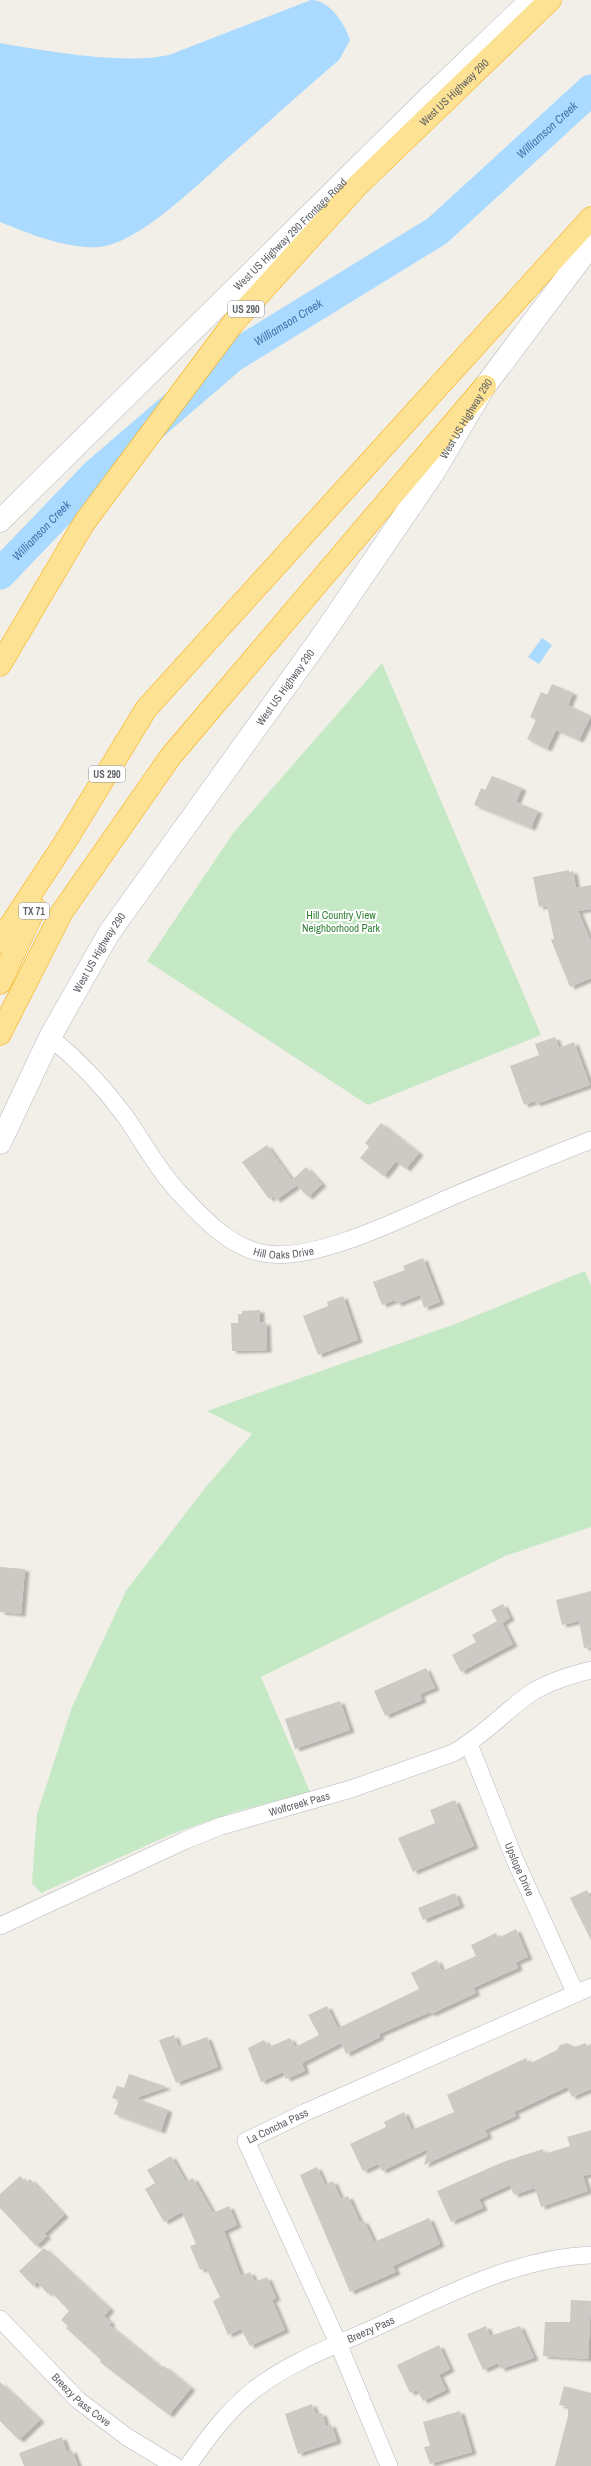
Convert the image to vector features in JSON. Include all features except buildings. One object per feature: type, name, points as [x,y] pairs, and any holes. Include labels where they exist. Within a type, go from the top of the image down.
[{"type":"highway","name":"West US Highway 290","points":[[0,665],[84,523],[234,322],[357,186],[550,0]]},
{"type":"highway","name":"US 290","points":[[0,941],[67,839],[146,709],[591,218]]},
{"type":"highway","points":[[0,1034],[62,912],[171,756],[485,386]]},
{"type":"highway","name":"TX 71","points":[[0,984],[67,839]]},
{"type":"main road","name":"West US Highway 290 Frontage Road","points":[[0,521],[341,184],[531,0]]},
{"type":"main road","name":"West US Highway 290","points":[[0,1143],[50,1037],[109,933],[322,636],[434,472],[485,386],[591,245]]},
{"type":"street","name":"Hill Oaks Drive","points":[[50,1037],[88,1070],[105,1090],[174,1187],[192,1206],[227,1237],[248,1249],[263,1253],[284,1254],[306,1252],[342,1241],[591,1140]]},
{"type":"street","name":"Wolfcreek Pass","points":[[0,1926],[200,1834],[258,1815],[351,1789],[453,1753],[469,1744],[532,1692],[571,1675],[591,1670]]},
{"type":"street","name":"Upslope Drive","points":[[469,1744],[515,1860],[583,1990]]},
{"type":"street","name":"La Concha Pass","points":[[389,2466],[338,2343],[246,2141],[583,1990]]},
{"type":"street","name":"Breezy Pass","points":[[188,2466],[215,2426],[256,2388],[280,2372],[338,2343],[484,2279],[550,2258],[591,2255]]},
{"type":"street","name":"Breezy Pass Cove","points":[[0,2319],[78,2400],[127,2437],[175,2466]]},
{"type":"green space","name":"Hill Country View Neighborhood Park","points":[[382,663],[541,1035],[368,1105],[147,961],[234,832]]},
{"type":"green space","points":[[585,1271],[591,1285],[591,1527],[505,1556],[261,1677],[310,1792],[234,1812],[172,1834],[41,1893],[32,1883],[37,1814],[72,1707],[126,1591],[205,1488],[252,1434],[207,1411],[458,1323]]},
{"type":"water","points":[[311,0],[318,1],[330,8],[336,14],[348,34],[350,40],[339,60],[192,191],[153,221],[134,234],[116,243],[99,247],[74,246],[48,240],[0,222],[0,43],[85,56],[108,58],[151,58],[169,55]]},
{"type":"water","points":[[542,638],[552,645],[539,664],[528,657]]},
{"type":"waterway","name":"Williamson Creek","points":[[0,574],[96,474],[232,357],[437,231],[591,90]]}]
